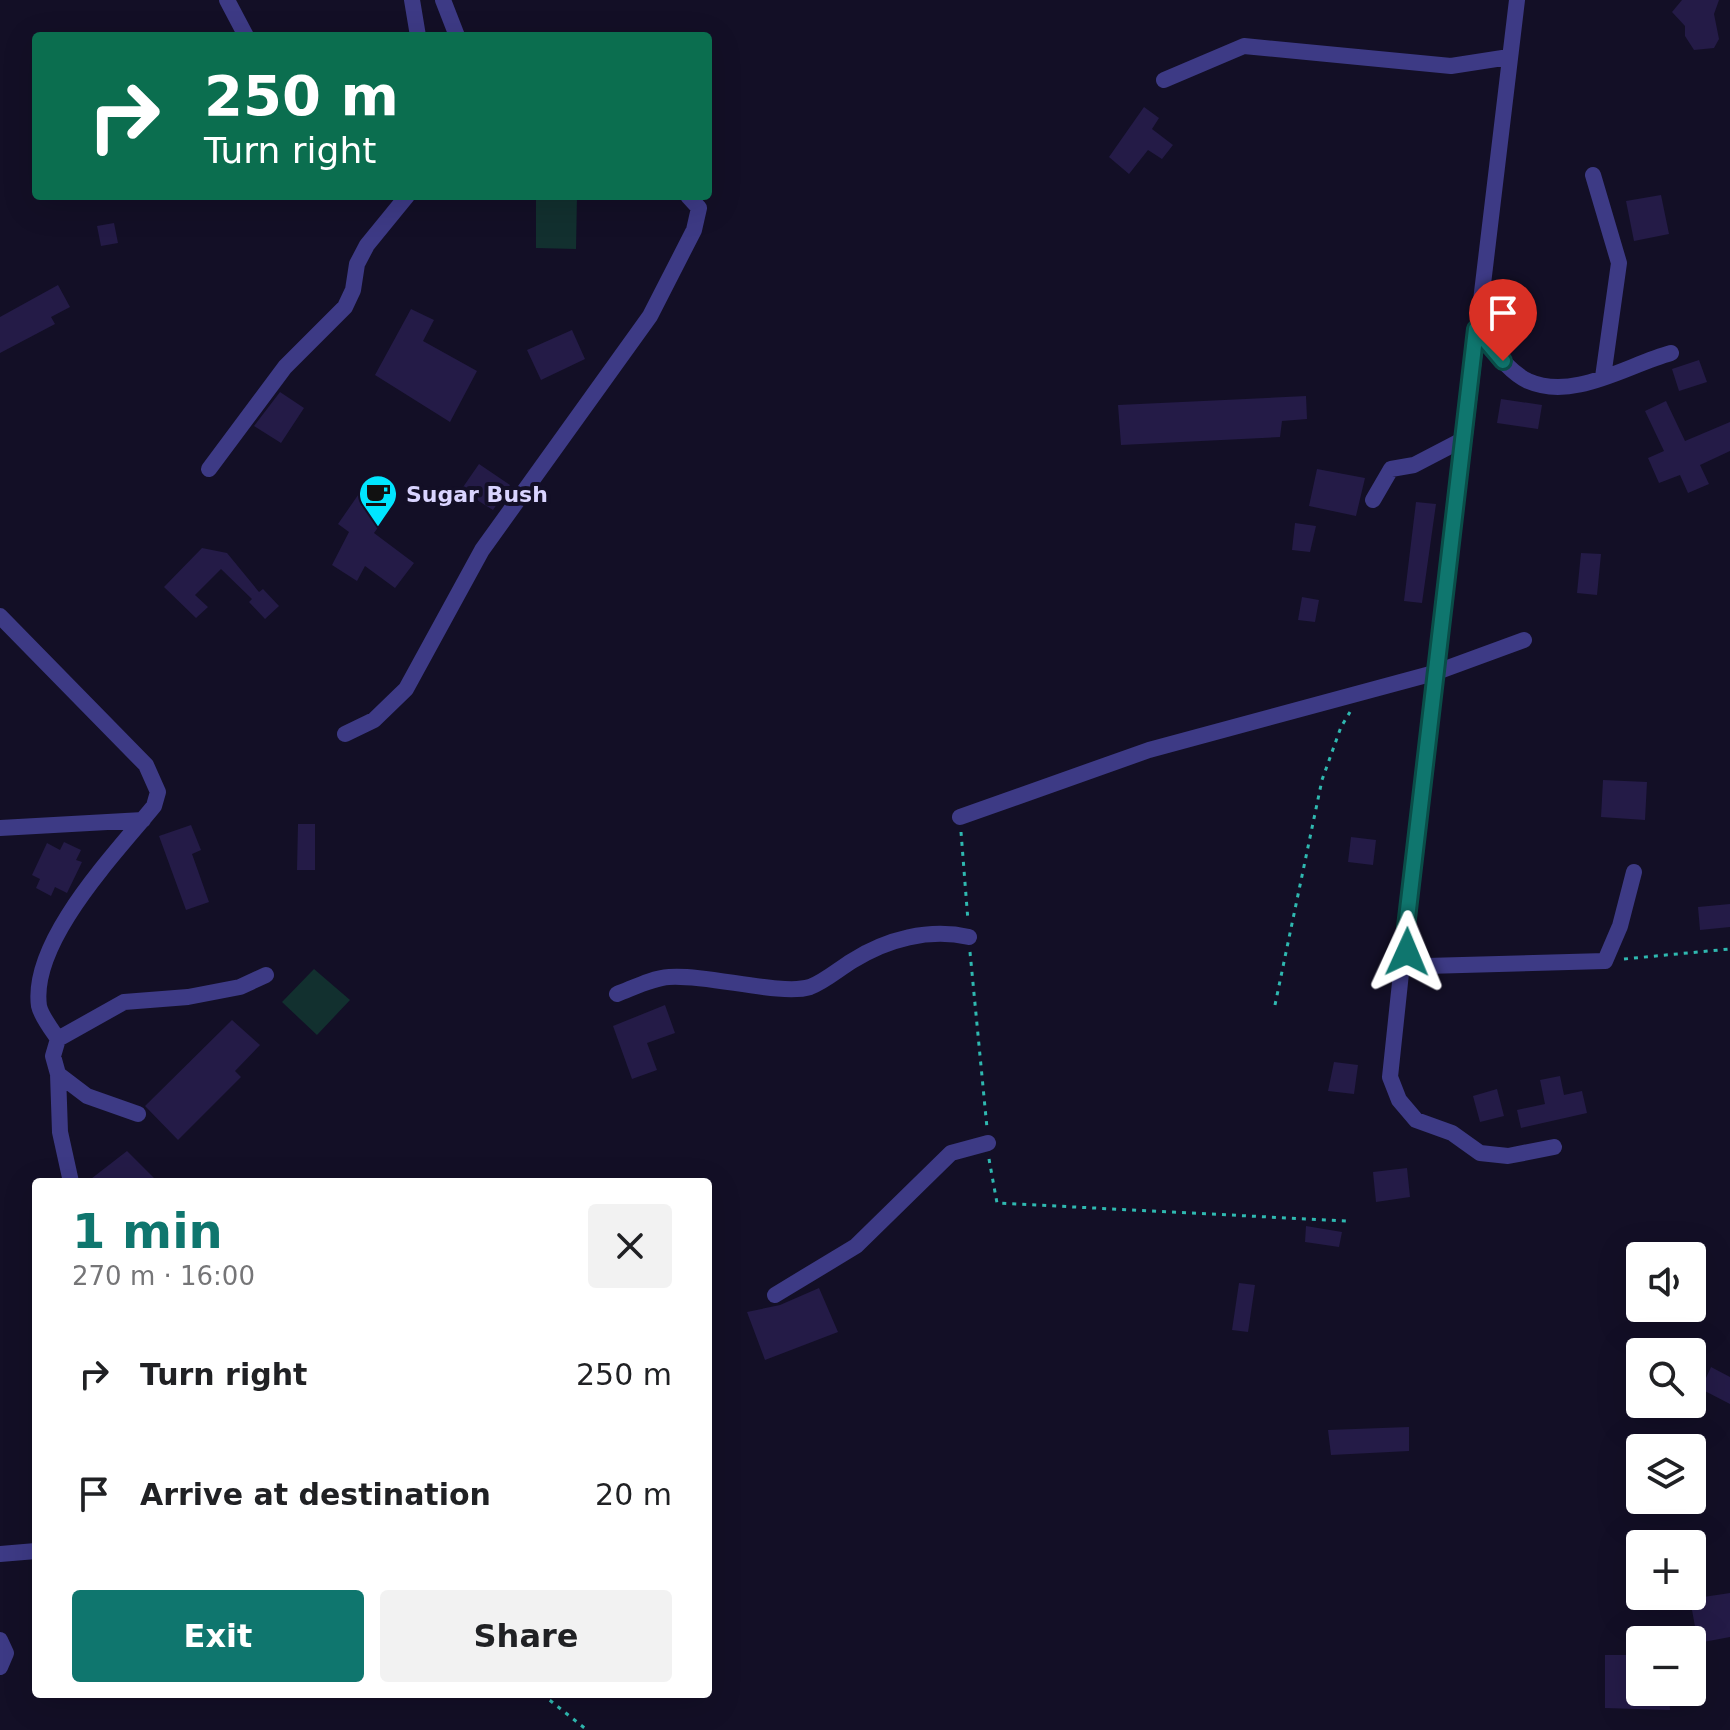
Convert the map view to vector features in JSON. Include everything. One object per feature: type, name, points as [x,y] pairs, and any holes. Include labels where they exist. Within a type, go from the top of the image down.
[{"type":"street","points":[[227,0],[244,32]]},
{"type":"street","points":[[412,0],[417,32]]},
{"type":"street","points":[[443,0],[455,32]]},
{"type":"street","points":[[1517,0],[1434,673],[1390,1077],[1399,1100],[1416,1120],[1452,1133],[1480,1153],[1508,1156],[1554,1147]]},
{"type":"street","points":[[1164,80],[1244,46],[1451,66],[1509,57]]},
{"type":"street","points":[[1593,175],[1619,263],[1603,377]]},
{"type":"street","points":[[209,469],[285,367],[345,307],[353,290],[357,264],[367,245],[404,200]]},
{"type":"street","points":[[345,734],[374,720],[406,689],[482,550],[650,316],[694,230],[699,208],[692,200]]},
{"type":"street","points":[[1476,329],[1503,361],[1528,381],[1565,388],[1671,353]]},
{"type":"street","points":[[1373,500],[1391,469],[1414,465],[1462,440]]},
{"type":"street","points":[[0,616],[146,765],[158,792],[154,806],[74,906],[56,937],[44,971],[39,1008],[58,1039]]},
{"type":"street","points":[[960,817],[1149,750],[1434,673],[1524,640]]},
{"type":"street","points":[[0,828],[143,820]]},
{"type":"street","points":[[1405,940],[1407,952],[1414,962],[1426,966],[1605,961],[1620,926],[1634,872]]},
{"type":"street","points":[[617,994],[666,977],[811,987],[862,955],[907,937],[942,931],[969,937]]},
{"type":"street","points":[[70,1178],[60,1132],[58,1074],[53,1056],[58,1039],[124,1002],[188,997],[240,987],[266,975]]},
{"type":"street","points":[[58,1074],[87,1096],[138,1114]]},
{"type":"street","points":[[775,1295],[856,1246],[951,1153],[988,1143]]},
{"type":"street","points":[[0,1554],[32,1551]]},
{"type":"street","points":[[0,1640],[6,1653],[0,1667]]},
{"type":"path","points":[[1275,1005],[1322,780],[1341,727],[1363,692]]},
{"type":"path","points":[[960,817],[969,937],[986,1088],[988,1143],[997,1203],[1346,1221]]},
{"type":"path","points":[[1605,961],[1730,949]]},
{"type":"path","points":[[547,1698],[587,1730]]},
{"type":"green space","points":[[536,200],[577,200],[576,249],[536,248]]},
{"type":"green space","points":[[314,969],[350,1000],[317,1035],[282,1002]]},
{"type":"building","points":[[1682,0],[1719,0],[1714,14],[1719,39],[1714,48],[1694,50],[1685,36],[1685,26],[1672,12]]},
{"type":"building","points":[[1144,107],[1159,118],[1152,129],[1173,145],[1162,159],[1148,150],[1129,174],[1109,157]]},
{"type":"building","points":[[1661,195],[1669,234],[1634,241],[1626,201]]},
{"type":"building","points":[[114,223],[118,243],[101,246],[97,226]]},
{"type":"building","points":[[58,285],[70,307],[51,317],[55,324],[0,353],[0,317]]},
{"type":"building","points":[[411,309],[434,320],[423,341],[477,371],[450,422],[375,375]]},
{"type":"building","points":[[572,330],[585,359],[541,380],[527,350]]},
{"type":"building","points":[[1699,360],[1707,382],[1679,391],[1672,369]]},
{"type":"building","points":[[280,392],[304,408],[281,443],[254,426]]},
{"type":"building","points":[[1306,396],[1307,419],[1282,421],[1280,437],[1121,445],[1118,405]]},
{"type":"building","points":[[1501,399],[1542,405],[1538,429],[1497,423]]},
{"type":"building","points":[[1666,401],[1685,441],[1730,422],[1730,451],[1700,465],[1709,484],[1688,493],[1680,475],[1659,483],[1648,458],[1664,451],[1645,411]]},
{"type":"building","points":[[479,464],[510,485],[493,510],[461,490]]},
{"type":"building","points":[[1317,469],[1365,478],[1356,516],[1309,506]]},
{"type":"building","points":[[365,485],[395,504],[374,533],[414,563],[395,588],[365,566],[357,581],[332,565],[349,532],[338,524]]},
{"type":"building","points":[[1416,502],[1436,504],[1422,603],[1404,601]]},
{"type":"building","points":[[1295,523],[1316,526],[1310,552],[1292,550]]},
{"type":"building","points":[[202,548],[227,553],[259,592],[263,589],[279,606],[265,619],[249,602],[252,599],[221,569],[195,595],[208,607],[196,618],[164,587]]},
{"type":"building","points":[[1581,553],[1601,554],[1597,595],[1577,593]]},
{"type":"building","points":[[1302,597],[1319,600],[1315,622],[1298,620]]},
{"type":"building","points":[[1603,780],[1647,782],[1645,820],[1601,817]]},
{"type":"building","points":[[298,824],[315,824],[315,870],[297,870]]},
{"type":"building","points":[[191,825],[201,850],[192,854],[209,902],[186,910],[159,836]]},
{"type":"building","points":[[1351,837],[1376,840],[1373,865],[1348,862]]},
{"type":"building","points":[[64,842],[81,850],[76,860],[82,862],[67,893],[55,887],[51,896],[36,888],[40,879],[32,875],[47,843],[60,850]]},
{"type":"building","points":[[1730,904],[1730,927],[1700,930],[1698,907]]},
{"type":"building","points":[[665,1005],[675,1033],[647,1043],[657,1070],[632,1079],[613,1026]]},
{"type":"building","points":[[232,1020],[260,1045],[235,1071],[241,1077],[178,1140],[145,1106]]},
{"type":"building","points":[[1334,1062],[1358,1065],[1354,1094],[1328,1091]]},
{"type":"building","points":[[1560,1076],[1564,1095],[1582,1091],[1587,1113],[1521,1128],[1517,1110],[1545,1104],[1540,1080]]},
{"type":"building","points":[[1497,1089],[1504,1116],[1480,1122],[1473,1096]]},
{"type":"building","points":[[127,1151],[154,1178],[92,1178]]},
{"type":"building","points":[[1407,1168],[1410,1197],[1376,1202],[1373,1172]]},
{"type":"building","points":[[1306,1226],[1342,1232],[1339,1247],[1305,1242]]},
{"type":"building","points":[[1239,1283],[1255,1285],[1248,1332],[1232,1330]]},
{"type":"building","points":[[819,1288],[838,1332],[765,1360],[747,1312],[780,1305]]},
{"type":"building","points":[[1711,1367],[1730,1377],[1730,1404],[1706,1392],[1706,1378]]},
{"type":"building","points":[[1409,1427],[1409,1451],[1331,1455],[1328,1430]]},
{"type":"building","points":[[1730,1593],[1730,1637],[1706,1642],[1706,1626],[1695,1626],[1692,1610],[1706,1610],[1706,1597]]},
{"type":"building","points":[[1605,1655],[1626,1655],[1626,1706],[1670,1706],[1670,1710],[1605,1708]]},
{"type":"place","name":"Sugar Bush","points":[[378,528]]},
{"type":"route","points":[[1407,952],[1406,927],[1434,673],[1476,329],[1503,361]]}]
